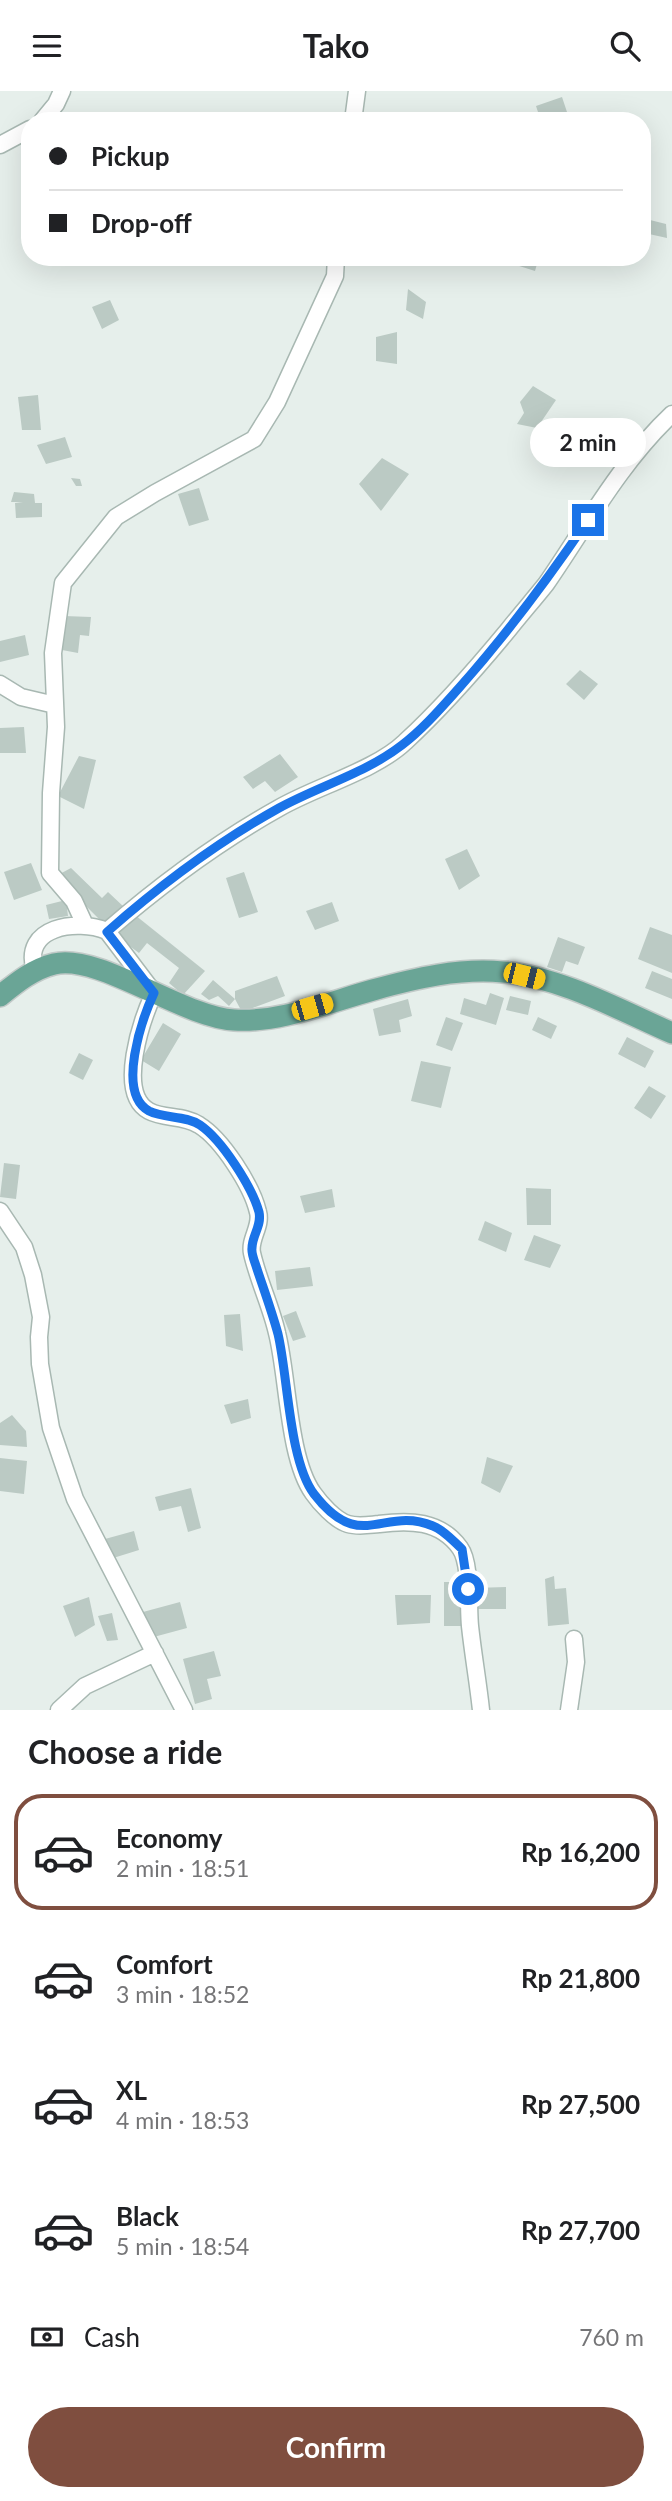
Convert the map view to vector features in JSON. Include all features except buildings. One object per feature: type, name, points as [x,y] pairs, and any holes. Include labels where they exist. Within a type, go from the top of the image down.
[{"type":"main road","points":[[0,996],[34,971],[56,963],[73,964],[93,968],[204,1014],[233,1020],[263,1019],[415,979],[469,971],[506,972],[561,985],[672,1033]]},
{"type":"street","points":[[49,112],[62,91]]},
{"type":"street","points":[[354,112],[356,91]]},
{"type":"street","points":[[0,145],[21,134]]},
{"type":"street","points":[[85,925],[74,901],[50,873],[55,705],[52,653],[63,583],[116,517],[254,439],[277,402],[335,276],[336,266]]},
{"type":"street","points":[[107,932],[198,860],[279,808],[370,764],[402,745],[478,667],[536,596],[617,476],[672,414]]},
{"type":"street","points":[[0,684],[21,697],[55,705]]},
{"type":"street","points":[[34,971],[33,951],[41,939],[51,930],[85,925],[107,932],[154,993],[146,1010],[133,1070],[135,1095],[140,1104],[149,1111],[199,1125],[219,1143],[243,1178],[258,1212],[259,1224],[251,1249],[278,1335],[287,1398],[304,1477],[313,1493],[346,1524],[361,1526],[414,1521],[434,1526],[462,1549],[481,1710]]},
{"type":"street","points":[[0,1211],[24,1247],[33,1275],[41,1317],[40,1364],[51,1428],[75,1499],[184,1710]]},
{"type":"street","points":[[569,1710],[576,1662],[574,1639]]},
{"type":"street","points":[[59,1710],[85,1686],[155,1654]]},
{"type":"route","points":[[468,1589],[462,1549],[434,1526],[414,1521],[361,1526],[346,1524],[313,1493],[304,1477],[287,1398],[278,1335],[251,1249],[259,1224],[258,1212],[243,1178],[219,1143],[199,1125],[149,1111],[140,1104],[135,1095],[133,1070],[146,1010],[154,993],[107,932],[198,860],[279,808],[370,764],[402,745],[478,667],[544,586],[588,520]]}]
